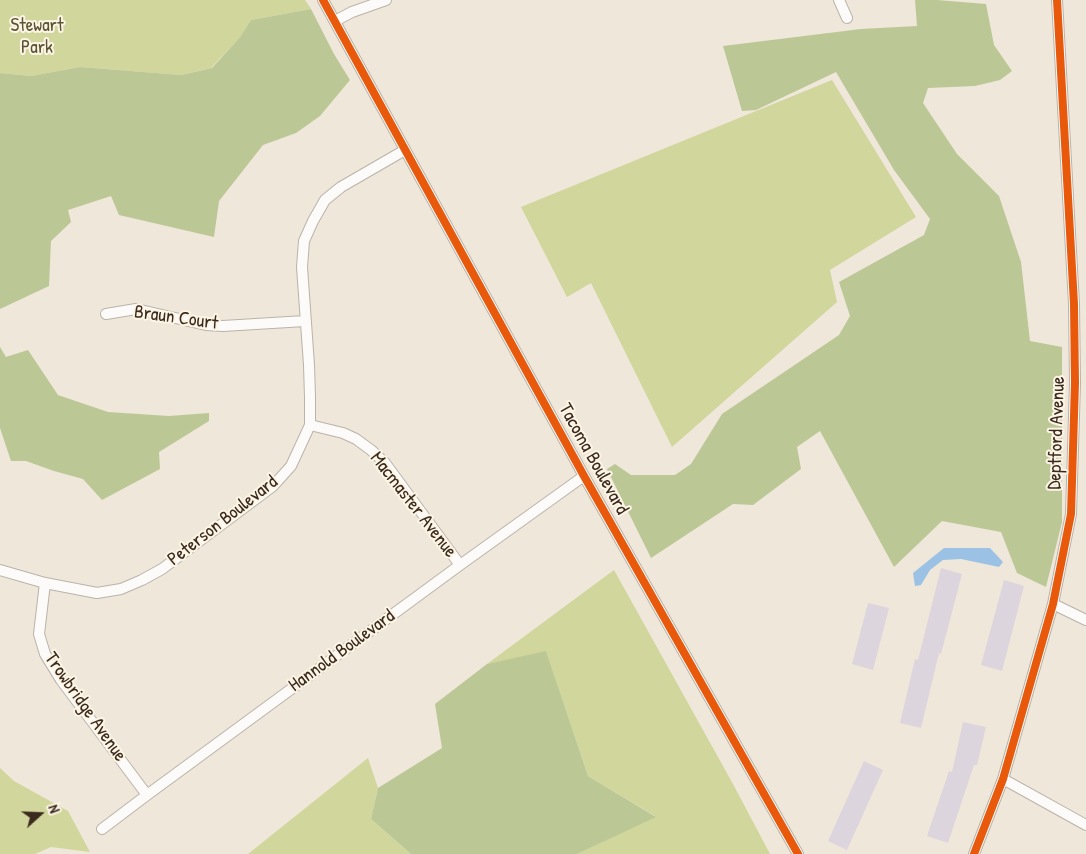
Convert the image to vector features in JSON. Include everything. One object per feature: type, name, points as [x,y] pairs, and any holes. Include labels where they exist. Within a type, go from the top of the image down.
[{"type":"street","name":"Tacoma Boulevard","points":[[323,0],[584,476],[798,854]]},
{"type":"street","points":[[335,21],[352,12],[386,0]]},
{"type":"street","points":[[839,0],[847,18]]},
{"type":"street","name":"Deptford Avenue","points":[[974,854],[1003,779],[1054,604],[1071,514],[1075,356],[1073,286],[1057,0]]},
{"type":"street","name":"Peterson Boulevard","points":[[0,570],[45,583],[97,593],[121,589],[162,569],[273,486],[291,466],[310,425],[309,365],[302,267],[304,241],[325,200],[341,187],[405,150]]},
{"type":"street","name":"Braun Court","points":[[106,314],[136,309],[206,325],[223,326],[306,321]]},
{"type":"street","name":"Macmaster Avenue","points":[[310,425],[343,433],[356,439],[385,463],[460,565]]},
{"type":"street","name":"Hannold Boulevard","points":[[102,830],[148,794],[584,476]]},
{"type":"street","name":"Trowbridge Avenue","points":[[45,583],[39,634],[45,654],[61,680],[148,794]]},
{"type":"street","points":[[1054,604],[1086,620]]},
{"type":"street","points":[[1003,779],[1086,825]]},
{"type":"green space","name":"Stewart Park","points":[[0,0],[305,0],[311,9],[251,20],[240,37],[211,68],[181,75],[80,67],[31,76],[0,73]]},
{"type":"green space","points":[[915,0],[986,4],[994,45],[1012,71],[1000,80],[975,86],[928,88],[923,103],[957,154],[999,196],[1021,262],[1030,341],[1062,347],[1062,522],[1046,587],[1017,573],[1001,532],[942,521],[894,567],[820,431],[797,447],[801,469],[753,505],[733,504],[651,558],[607,469],[615,464],[631,475],[675,475],[691,464],[722,414],[839,335],[850,316],[839,282],[924,235],[930,219],[894,170],[836,72],[756,110],[742,111],[723,46],[861,29],[917,26]]},
{"type":"green space","points":[[311,9],[334,54],[350,80],[320,116],[296,133],[263,145],[219,201],[214,237],[119,215],[111,196],[68,210],[71,222],[51,241],[49,286],[0,309],[0,73],[31,76],[80,67],[181,75],[212,68],[240,37],[251,20]]},
{"type":"green space","points":[[832,80],[916,217],[830,270],[837,302],[672,447],[591,283],[567,297],[521,207]]},
{"type":"green space","points":[[0,347],[6,357],[28,350],[58,395],[108,412],[169,416],[209,413],[209,421],[159,452],[160,469],[102,500],[83,479],[26,461],[11,461],[0,428]]},
{"type":"green space","points":[[614,570],[770,854],[577,854],[655,816],[588,776],[546,652],[487,664]]},
{"type":"green space","points":[[546,651],[588,776],[656,817],[577,854],[411,854],[371,819],[378,788],[442,748],[435,704],[487,664]]},
{"type":"green space","points":[[368,758],[378,788],[371,819],[411,854],[248,854]]},
{"type":"green space","points":[[0,768],[14,781],[68,811],[90,852],[51,847],[35,854],[0,854]]},
{"type":"water","points":[[944,548],[990,548],[1003,562],[999,567],[961,559],[943,560],[930,570],[921,585],[915,586],[913,573]]},
{"type":"building","points":[[941,568],[962,574],[941,654],[939,653],[921,728],[900,723],[915,659],[918,660]]},
{"type":"building","points":[[1004,580],[1024,586],[1002,671],[981,665]]},
{"type":"building","points":[[868,603],[889,608],[873,670],[852,664]]},
{"type":"building","points":[[963,722],[986,727],[977,765],[974,765],[948,843],[927,836],[949,771],[952,772]]},
{"type":"building","points":[[864,761],[883,770],[847,850],[828,841]]},
{"type":"cycle path","points":[[323,0],[584,476],[798,854]]},
{"type":"cycle path","points":[[974,854],[1003,779],[1053,604],[1071,514],[1075,383],[1074,304],[1057,0]]}]
